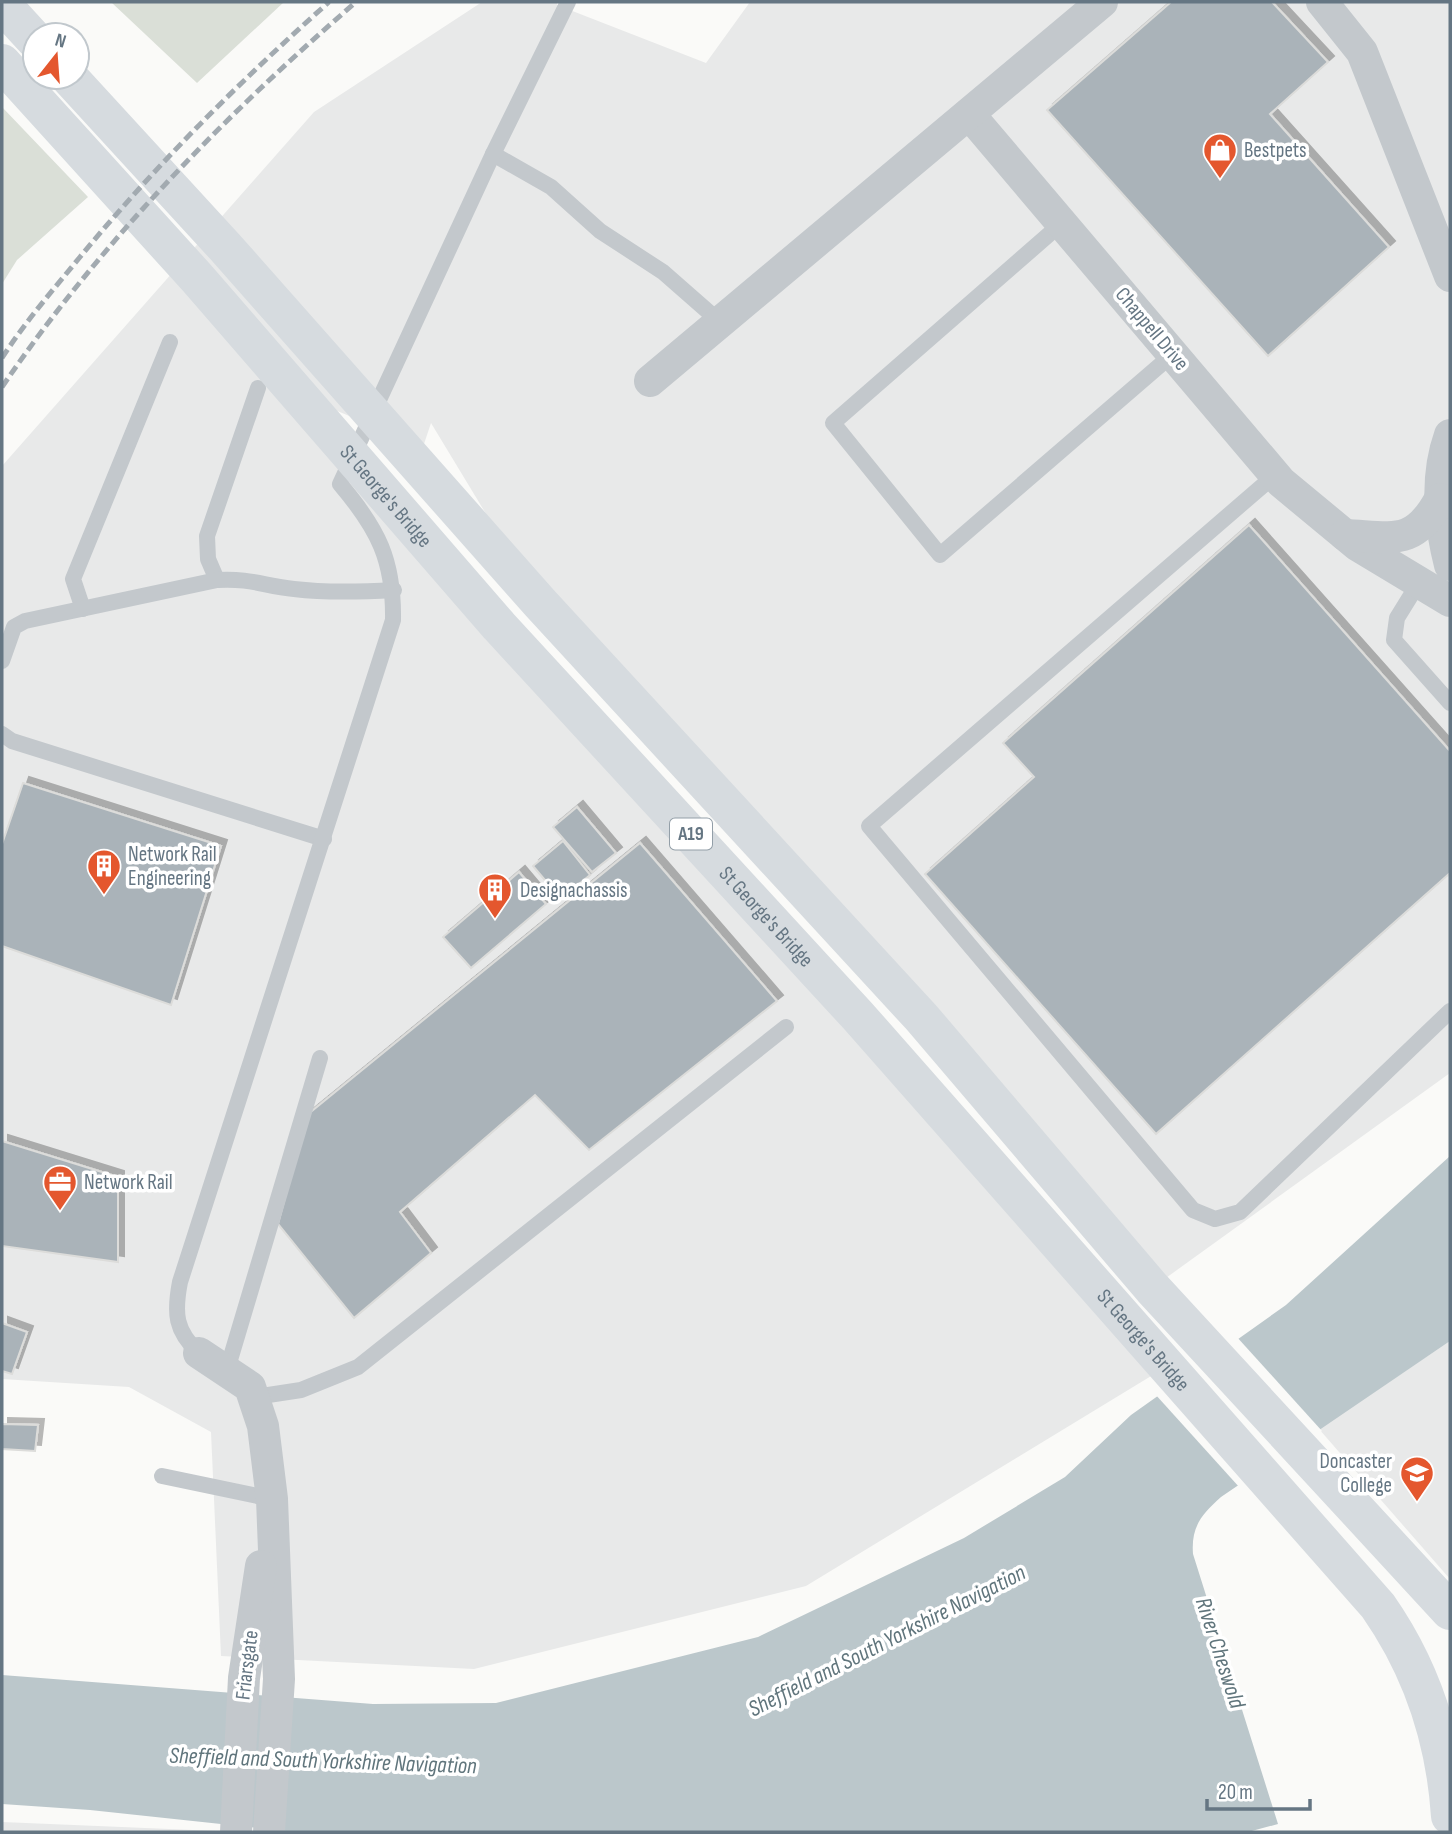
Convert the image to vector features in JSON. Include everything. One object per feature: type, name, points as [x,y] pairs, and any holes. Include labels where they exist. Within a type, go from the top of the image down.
[{"type":"highway","points":[[2,4],[21,25]]},
{"type":"highway","name":"St George's Bridge","points":[[2,63],[197,278],[499,625],[857,1015],[1378,1606],[1396,1633],[1424,1688],[1447,1772],[1450,1816]]},
{"type":"highway","name":"St George's Bridge","points":[[82,91],[225,247],[540,603],[921,1017],[1152,1288],[1450,1611]]},
{"type":"street","points":[[650,382],[1102,2]]},
{"type":"street","points":[[1322,2],[1362,52],[1450,276]]},
{"type":"street","name":"Chappell Drive","points":[[969,114],[1275,475],[1345,535],[1418,584],[1450,601]]},
{"type":"street","points":[[1450,435],[1441,472],[1440,499],[1441,529],[1450,565]]},
{"type":"street","points":[[1345,535],[1392,537],[1412,534],[1430,519],[1440,499]]},
{"type":"street","points":[[199,1353],[250,1387],[255,1397]]},
{"type":"street","name":"Friarsgate","points":[[255,1397],[263,1426],[272,1499],[279,1678],[269,1832]]},
{"type":"street","name":"Friarsgate","points":[[236,1832],[243,1678],[272,1499]]},
{"type":"lane","points":[[199,1353],[185,1340],[178,1326],[175,1314],[180,1282],[390,638],[394,590],[387,558],[374,528],[340,484],[493,154],[568,2]]},
{"type":"lane","points":[[493,154],[551,187],[600,231],[663,272],[720,322]]},
{"type":"lane","points":[[1062,223],[833,423],[940,555],[1173,354]]},
{"type":"lane","points":[[83,608],[73,579],[170,342]]},
{"type":"lane","points":[[217,580],[208,559],[207,536],[258,388]]},
{"type":"lane","points":[[1275,475],[869,827],[1193,1210],[1215,1219],[1240,1212],[1450,1011]]},
{"type":"lane","points":[[2,661],[14,627],[24,621],[217,580],[244,578],[290,589],[351,593],[394,590]]},
{"type":"lane","points":[[1418,584],[1397,618],[1394,640],[1450,703]]},
{"type":"lane","points":[[2,734],[12,741],[324,839]]},
{"type":"lane","points":[[255,1397],[300,1390],[358,1367],[786,1027]]},
{"type":"lane","points":[[227,1370],[320,1058]]},
{"type":"lane","points":[[162,1476],[272,1499]]},
{"type":"shaded area","points":[[111,2],[284,2],[197,83]]},
{"type":"shaded area","points":[[482,2],[557,2],[557,5],[706,63],[750,2],[1450,2],[1450,1073],[1152,1288],[540,603],[431,423],[423,447],[316,402],[1161,1370],[806,1586],[474,1669],[221,1656],[211,1432],[129,1387],[2,1379],[2,466],[314,112]]},
{"type":"shaded area","points":[[2,107],[88,197],[17,260],[2,284]]},
{"type":"shaded area","name":"Doncaster College","points":[[1450,1341],[1450,1579],[1319,1429]]},
{"type":"shaded area","points":[[2,1822],[241,1832],[2,1832]]},
{"type":"water","points":[[1450,1156],[1450,1341],[1221,1497],[1203,1516],[1194,1536],[1193,1554],[1278,1824],[1248,1832],[295,1832],[90,1810],[2,1804],[2,1675],[373,1704],[496,1703],[758,1637],[964,1538],[1065,1477],[1131,1415],[1286,1305]]},
{"type":"pier","points":[[1236,1336],[1322,1431],[1240,1488],[1155,1394]]},
{"type":"building","name":"Bestpets","points":[[1171,2],[1272,2],[1328,62],[1270,114],[1389,247],[1268,356],[1047,110]]},
{"type":"building","points":[[1249,525],[1450,751],[1450,873],[1156,1134],[925,874],[1034,777],[1003,743]]},
{"type":"building","name":"Network Rail Engineering","points":[[23,783],[221,846],[171,1005],[2,946],[2,844]]},
{"type":"building","points":[[577,807],[616,853],[592,872],[553,827]]},
{"type":"building","points":[[563,841],[590,875],[561,899],[533,866]]},
{"type":"building","points":[[640,843],[777,1001],[589,1150],[535,1095],[400,1212],[431,1253],[354,1318],[278,1224],[307,1115]]},
{"type":"building","name":"Designachassis","points":[[519,872],[546,904],[471,968],[443,937]]},
{"type":"building","name":"Network Rail","points":[[2,1141],[118,1177],[118,1262],[2,1246]]},
{"type":"building","points":[[2,1323],[27,1332],[12,1374],[2,1371]]},
{"type":"building","points":[[2,1424],[38,1425],[35,1451],[2,1449]]},
{"type":"railway","points":[[2,358],[50,294],[138,189],[231,93],[329,2]]},
{"type":"railway","points":[[2,387],[80,282],[166,183],[259,90],[356,2]]},
{"type":"place","name":"Bestpets","points":[[1220,180]]},
{"type":"place","name":"Network Rail Engineering","points":[[104,896]]},
{"type":"place","name":"Designachassis","points":[[495,920]]},
{"type":"place","name":"Network Rail","points":[[60,1212]]},
{"type":"place","name":"Doncaster College","points":[[1417,1503]]},
{"type":"water label","name":"Sheffield and South Yorkshire Navigation","points":[[887,1641]]},
{"type":"water label","name":"River Cheswold","points":[[1220,1653]]},
{"type":"water label","name":"Sheffield and South Yorkshire Navigation","points":[[323,1761]]}]
